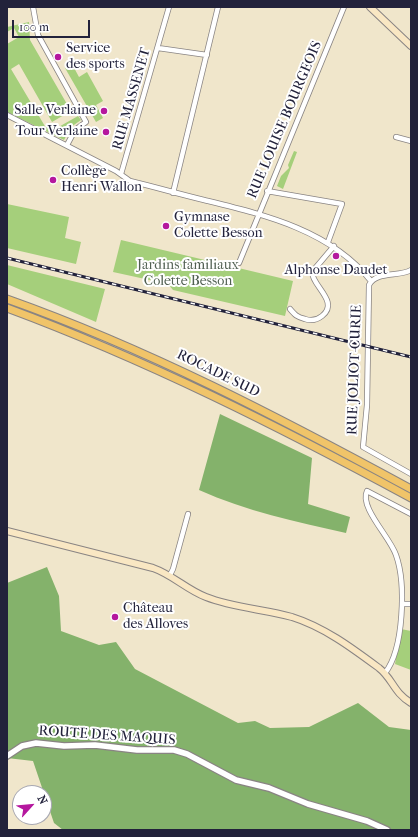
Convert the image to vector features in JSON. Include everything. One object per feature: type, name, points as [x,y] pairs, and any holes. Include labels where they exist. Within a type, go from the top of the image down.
[{"type":"highway","name":"ROCADE SUD","points":[[7,299],[110,339],[195,376],[286,422],[411,489]]},
{"type":"highway","name":"ROCADE SUD","points":[[7,308],[110,349],[169,375],[281,429],[411,498]]},
{"type":"main road","points":[[370,7],[411,46]]},
{"type":"main road","points":[[7,531],[153,568],[170,575],[191,590],[208,598],[238,607],[288,616],[311,624],[335,637],[385,673],[396,691],[411,703]]},
{"type":"street","points":[[33,7],[38,35],[86,122],[75,130],[67,145]]},
{"type":"street","name":"RUE MASSENET","points":[[121,174],[169,7]]},
{"type":"street","points":[[173,193],[218,7]]},
{"type":"street","name":"RUE LOUISE BOURGEOIS","points":[[239,263],[267,191],[344,7]]},
{"type":"street","points":[[158,48],[207,56]]},
{"type":"street","points":[[7,115],[67,145],[121,174],[130,181],[258,214],[306,230],[328,242],[353,260],[371,281],[376,278],[402,274],[411,270]]},
{"type":"street","points":[[396,137],[411,141]]},
{"type":"street","points":[[267,191],[342,204],[328,242]]},
{"type":"street","points":[[290,309],[295,316],[309,320],[324,315],[328,305],[327,299],[312,276],[312,272],[334,246]]},
{"type":"street","name":"RUE JOLIOT-CURIE","points":[[371,281],[368,292],[367,405],[363,447],[411,474]]},
{"type":"street","points":[[385,673],[396,651],[402,604],[402,582],[397,556],[391,541],[370,512],[365,498],[367,490],[411,514]]},
{"type":"street","points":[[170,575],[188,514]]},
{"type":"street","points":[[402,604],[411,604]]},
{"type":"street","name":"ROUTE DES MAQUIS","points":[[7,756],[22,746],[36,743],[137,750],[174,750],[197,759],[236,780],[269,788],[308,804],[367,821],[387,830]]},
{"type":"green space","points":[[29,22],[30,40],[71,111],[52,122],[19,64],[11,69],[46,128],[51,123],[55,129],[78,116],[81,120],[71,127],[64,140],[7,112],[7,44],[19,37],[14,28],[7,32],[7,27]]},
{"type":"green space","points":[[72,64],[79,77],[87,72],[103,101],[96,105],[103,118],[96,122],[65,68]]},
{"type":"green space","points":[[294,151],[297,152],[283,189],[277,186],[281,176],[289,168],[288,165]]},
{"type":"green space","points":[[7,204],[69,217],[65,238],[81,242],[76,264],[7,248]]},
{"type":"green space","name":"Jardins familiaux Colette Besson","points":[[121,240],[293,281],[285,316],[173,290],[168,284],[113,272]]},
{"type":"green space","points":[[7,265],[105,289],[96,322],[7,284]]},
{"type":"green space","points":[[220,414],[312,458],[308,504],[350,517],[346,533],[253,510],[199,490]]},
{"type":"green space","points":[[47,567],[59,596],[61,631],[99,645],[116,642],[135,669],[238,723],[255,721],[270,728],[309,727],[358,703],[389,727],[411,730],[411,830],[63,830],[54,823],[52,817],[52,785],[41,785],[33,761],[7,758],[7,583]]},
{"type":"green space","points":[[401,629],[411,631],[411,670],[395,664]]},
{"type":"railway","points":[[7,258],[411,357]]},
{"type":"place","name":"Service des sports","points":[[58,57]]},
{"type":"place","name":"Salle Verlaine","points":[[104,111]]},
{"type":"place","name":"Tour Verlaine","points":[[106,132]]},
{"type":"place","name":"Collège Henri Wallon","points":[[53,180]]},
{"type":"place","name":"Gymnase Colette Besson","points":[[166,226]]},
{"type":"place","name":"Alphonse Daudet","points":[[336,256]]},
{"type":"place","name":"Château des Alloves","points":[[115,617]]}]
